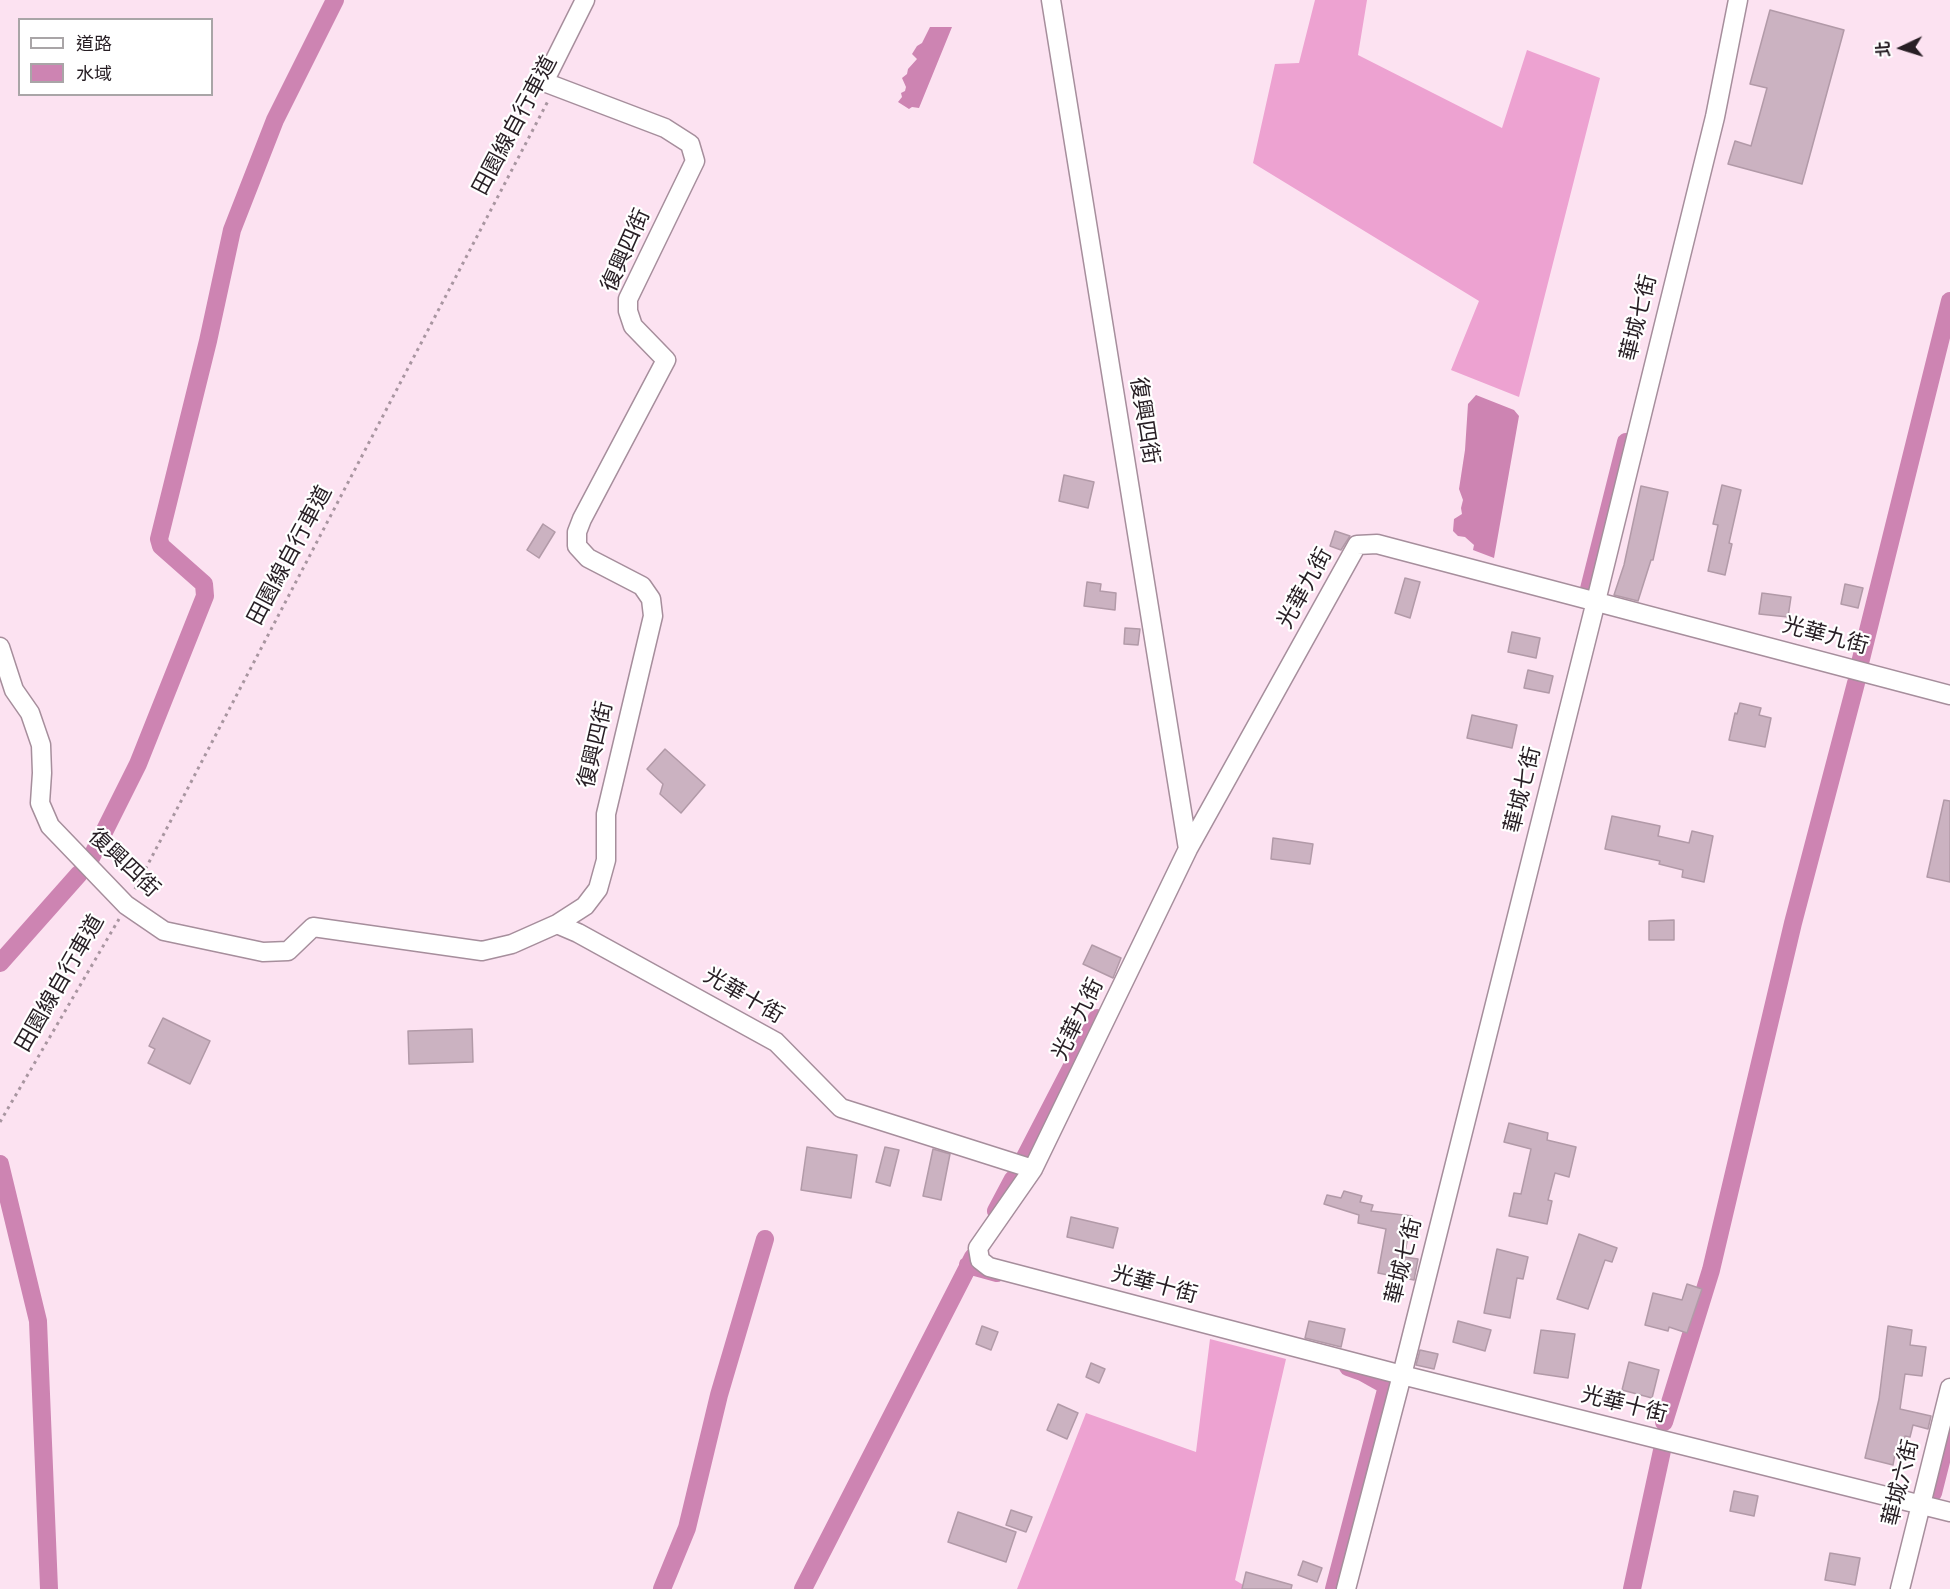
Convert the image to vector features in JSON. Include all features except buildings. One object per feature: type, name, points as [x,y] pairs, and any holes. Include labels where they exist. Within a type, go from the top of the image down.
[{"type":"street","points":[[555,87],[544,82],[585,0]]},
{"type":"street","name":"復興四街","points":[[1051,0],[1188,849]]},
{"type":"street","name":"華城七街","points":[[1346,1589],[1596,601],[1714,117],[1738,0]]},
{"type":"street","name":"復興四街","points":[[0,647],[14,690],[30,713],[41,745],[40,803],[50,826],[126,905],[164,931],[262,952],[288,951],[313,927],[482,951],[512,944],[557,924],[585,906],[598,889],[606,860],[606,814],[653,616],[651,599],[642,586],[588,558],[577,546],[577,532],[666,360],[633,326],[627,311],[628,299],[695,161],[690,144],[665,128],[555,87]]},
{"type":"street","name":"光華九街","points":[[1034,1169],[1188,849],[1358,545],[1377,544],[1950,694]]},
{"type":"street","name":"光華十街","points":[[557,924],[578,933],[776,1042],[841,1108],[1034,1169],[978,1248],[980,1260],[989,1267],[1402,1375],[1950,1512]]},
{"type":"street","name":"華城六街","points":[[1900,1589],[1950,1388]]},
{"type":"path","name":"田園線自行車道","points":[[0,1122],[126,905],[555,87]]},
{"type":"shaded area","points":[[1315,0],[1367,0],[1358,55],[1502,128],[1527,50],[1600,78],[1519,397],[1451,370],[1479,301],[1253,163],[1275,64],[1299,63]]},
{"type":"shaded area","points":[[1210,1339],[1286,1359],[1235,1580],[1250,1589],[1017,1589],[1086,1413],[1196,1452]]},
{"type":"water","points":[[930,27],[952,27],[919,108],[909,109],[898,102],[906,87],[902,78],[917,59],[912,54],[922,43]]},
{"type":"water","points":[[1476,395],[1514,410],[1519,416],[1494,558],[1473,550],[1474,545],[1453,531],[1454,519],[1462,514],[1463,500],[1459,489],[1465,450],[1468,404]]},
{"type":"waterway","points":[[89,862],[138,764],[205,596],[204,584],[161,546],[159,539],[208,341],[232,230],[275,120],[335,0]]},
{"type":"waterway","points":[[1860,663],[1950,301]]},
{"type":"waterway","points":[[1589,589],[1626,442]]},
{"type":"waterway","points":[[1664,1422],[1711,1270],[1793,923],[1856,683]]},
{"type":"waterway","points":[[0,963],[79,874]]},
{"type":"waterway","points":[[1022,1163],[1097,1018]]},
{"type":"waterway","points":[[0,1164],[38,1321],[49,1589]]},
{"type":"waterway","points":[[996,1211],[1013,1179]]},
{"type":"waterway","points":[[662,1589],[687,1528],[719,1395],[765,1239]]},
{"type":"waterway","points":[[803,1589],[973,1257]]},
{"type":"waterway","points":[[968,1265],[997,1273]]},
{"type":"waterway","points":[[1334,1589],[1387,1386],[1348,1367]]},
{"type":"waterway","points":[[1933,1493],[1950,1426]]},
{"type":"waterway","points":[[1632,1589],[1663,1446]]}]
